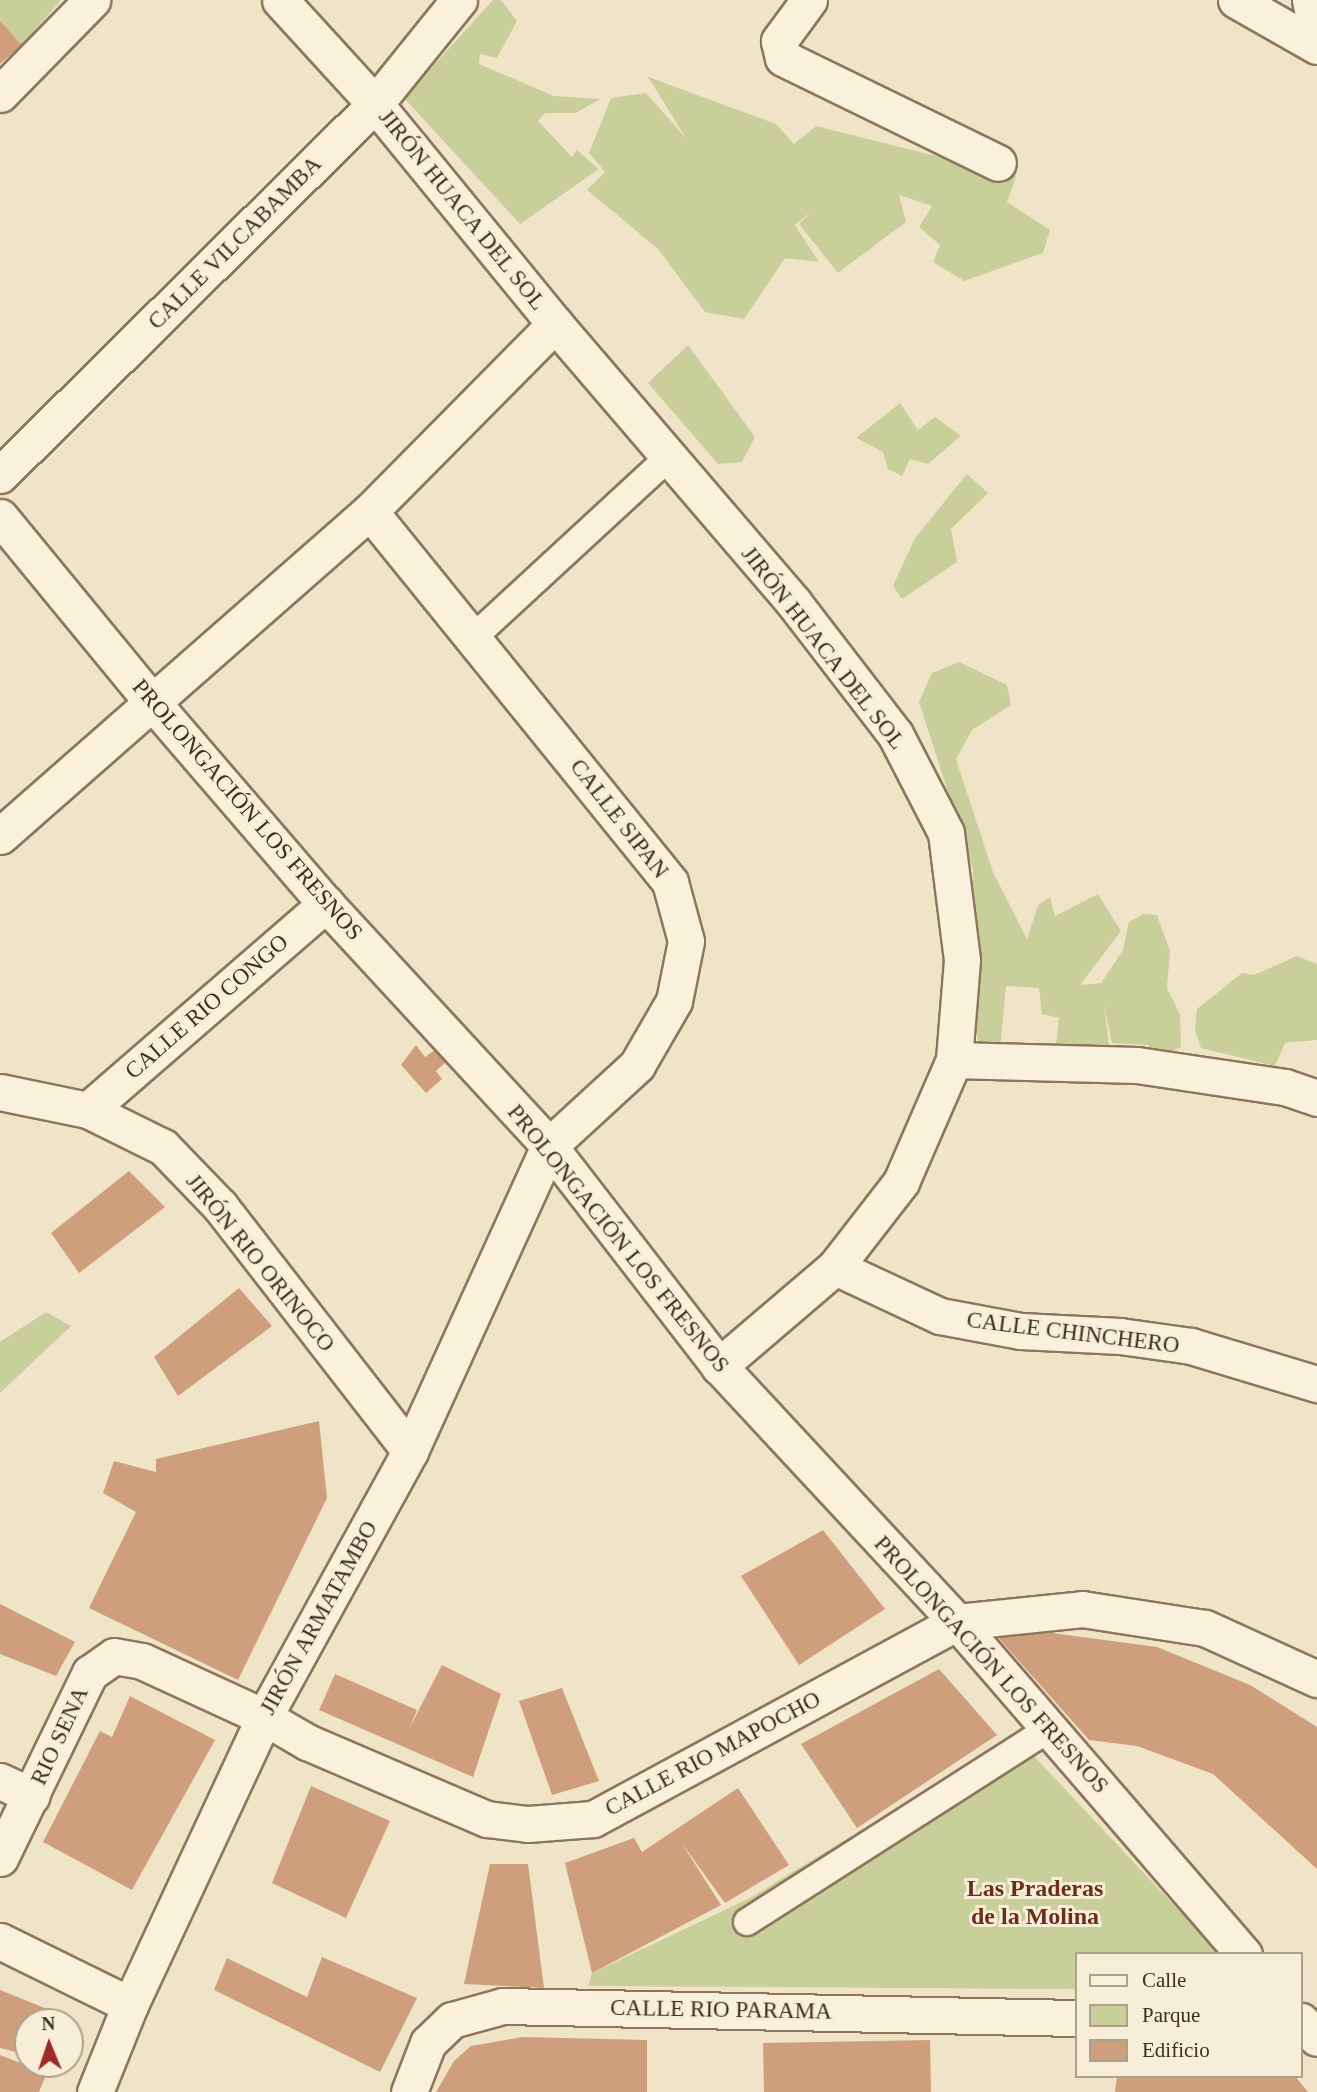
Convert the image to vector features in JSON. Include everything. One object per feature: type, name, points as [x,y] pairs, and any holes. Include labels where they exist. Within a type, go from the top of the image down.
[{"type":"street","points":[[0,94],[92,0]]},
{"type":"street","name":"JIRÓN HUACA DEL SOL","points":[[280,0],[375,104],[555,324],[794,604],[895,734],[946,832],[962,960],[954,1060],[901,1182],[835,1267],[719,1366]]},
{"type":"street","name":"CALLE VILCABAMBA","points":[[0,475],[375,104],[459,0]]},
{"type":"street","points":[[809,0],[779,41],[783,58],[998,163]]},
{"type":"street","points":[[1236,0],[1317,46]]},
{"type":"street","points":[[1310,0],[1317,32]]},
{"type":"street","points":[[0,836],[370,511],[555,324]]},
{"type":"street","points":[[475,636],[669,457]]},
{"type":"street","name":"CALLE SIPAN","points":[[370,511],[475,636],[670,882],[687,941],[674,1001],[637,1065],[549,1146]]},
{"type":"street","name":"PROLONGACIÓN LOS FRESNOS","points":[[0,517],[152,702],[327,904],[549,1146],[719,1366],[957,1622],[1242,1952]]},
{"type":"street","name":"CALLE RIO CONGO","points":[[88,1110],[327,904]]},
{"type":"street","points":[[954,1060],[1137,1065],[1259,1082],[1317,1098]]},
{"type":"street","name":"JIRÓN RIO ORINOCO","points":[[0,1092],[88,1110],[163,1147],[219,1206],[410,1451]]},
{"type":"street","name":"JIRÓN ARMATAMBO","points":[[95,2092],[130,2005],[264,1717],[410,1451],[549,1146]]},
{"type":"street","name":"CALLE CHINCHERO","points":[[835,1267],[940,1316],[1021,1331],[1120,1336],[1191,1346],[1317,1384]]},
{"type":"street","points":[[957,1622],[1082,1609],[1205,1628],[1317,1679]]},
{"type":"street","name":"CALLE RIO MAPOCHO","points":[[264,1717],[307,1742],[487,1819],[528,1824],[593,1819],[957,1622]]},
{"type":"street","name":"RIO SENA","points":[[0,1858],[90,1673],[114,1656],[142,1661],[264,1717]]},
{"type":"street","points":[[747,1922],[1050,1728]]},
{"type":"street","points":[[0,1781],[32,1796]]},
{"type":"street","points":[[0,1941],[130,2005]]},
{"type":"street","name":"CALLE RIO PARAMA","points":[[409,2092],[428,2043],[452,2020],[503,2006],[1076,2018]]},
{"type":"green space","points":[[0,0],[61,0],[22,45],[0,22]]},
{"type":"green space","points":[[493,0],[501,0],[517,21],[497,58],[480,54],[479,64],[554,96],[600,99],[576,113],[545,113],[538,121],[572,157],[577,150],[599,169],[520,224],[404,98]]},
{"type":"green space","points":[[648,77],[776,124],[794,144],[816,126],[1016,176],[1007,202],[1050,230],[1043,253],[964,281],[933,262],[940,245],[919,227],[932,206],[899,195],[906,222],[838,273],[799,224],[812,211],[795,225],[819,262],[785,258],[744,319],[705,312],[658,249],[587,190],[605,172],[589,153],[611,98],[646,93],[686,138]]},
{"type":"green space","points":[[688,345],[755,437],[742,462],[718,464],[648,383]]},
{"type":"green space","points":[[900,403],[918,430],[935,417],[961,436],[928,464],[910,459],[902,476],[888,469],[883,452],[856,438]]},
{"type":"green space","points":[[967,474],[988,493],[951,529],[957,562],[902,599],[893,586],[915,538]]},
{"type":"green space","points":[[959,662],[1007,685],[1011,705],[972,730],[956,759],[993,872],[1027,939],[1038,905],[1050,897],[1055,916],[1098,894],[1121,931],[1080,985],[1101,983],[1123,950],[1129,922],[1144,914],[1157,915],[1170,951],[1167,988],[1180,1015],[1181,1047],[1160,1057],[1148,1045],[1112,1043],[1104,1004],[1109,1046],[1055,1053],[1059,1018],[1042,1014],[1039,988],[1006,986],[1000,1050],[979,1048],[973,1003],[973,869],[919,702],[932,673]]},
{"type":"green space","points":[[1297,956],[1317,964],[1317,1040],[1285,1043],[1275,1066],[1201,1048],[1195,1030],[1197,1009],[1242,973],[1254,975]]},
{"type":"green space","points":[[46,1312],[71,1326],[0,1393],[0,1342]]},
{"type":"green space","points":[[1015,1736],[1218,1952],[1076,1952],[1076,1989],[588,1986],[592,1973],[750,1898]]},
{"type":"building","points":[[0,21],[22,45],[0,64]]},
{"type":"building","points":[[416,1045],[425,1057],[435,1050],[445,1063],[436,1071],[442,1079],[426,1093],[401,1065]]},
{"type":"building","points":[[129,1171],[165,1207],[79,1273],[51,1233]]},
{"type":"building","points":[[239,1288],[272,1326],[178,1396],[154,1357]]},
{"type":"building","points":[[319,1421],[327,1498],[238,1680],[89,1608],[136,1512],[103,1493],[114,1461],[156,1472],[156,1459]]},
{"type":"building","points":[[823,1530],[885,1609],[799,1665],[741,1576]]},
{"type":"building","points":[[0,1604],[75,1642],[56,1676],[0,1654]]},
{"type":"building","points":[[1045,1632],[1157,1647],[1250,1685],[1317,1727],[1317,1869],[1213,1774],[1137,1746],[1089,1740],[995,1634]]},
{"type":"building","points":[[442,1665],[501,1694],[473,1777],[319,1710],[335,1674],[417,1710],[409,1729]]},
{"type":"building","points":[[939,1669],[997,1735],[857,1828],[801,1744]]},
{"type":"building","points":[[562,1688],[599,1781],[552,1795],[519,1701]]},
{"type":"building","points":[[130,1696],[215,1740],[132,1890],[43,1842],[100,1731],[112,1737]]},
{"type":"building","points":[[311,1786],[390,1821],[346,1918],[272,1883]]},
{"type":"building","points":[[738,1788],[789,1865],[725,1903],[681,1842],[721,1905],[592,1973],[565,1863],[634,1838],[642,1852]]},
{"type":"building","points":[[490,1864],[528,1864],[544,1988],[464,1984]]},
{"type":"building","points":[[322,1957],[417,1998],[380,2072],[214,1990],[227,1958],[307,1997]]},
{"type":"building","points":[[0,1990],[45,2008],[14,2008],[14,2052],[0,2048]]},
{"type":"building","points":[[523,2037],[647,2040],[647,2092],[436,2092],[454,2061],[471,2046]]},
{"type":"building","points":[[930,2040],[931,2092],[764,2092],[763,2043]]},
{"type":"building","points":[[0,2055],[14,2060],[14,2078],[45,2078],[39,2092],[0,2092]]},
{"type":"building","points":[[1117,2078],[1297,2078],[1308,2092],[1115,2092]]},
{"type":"district","name":"Las Praderas de la Molina","points":[[1035,1903]]}]
